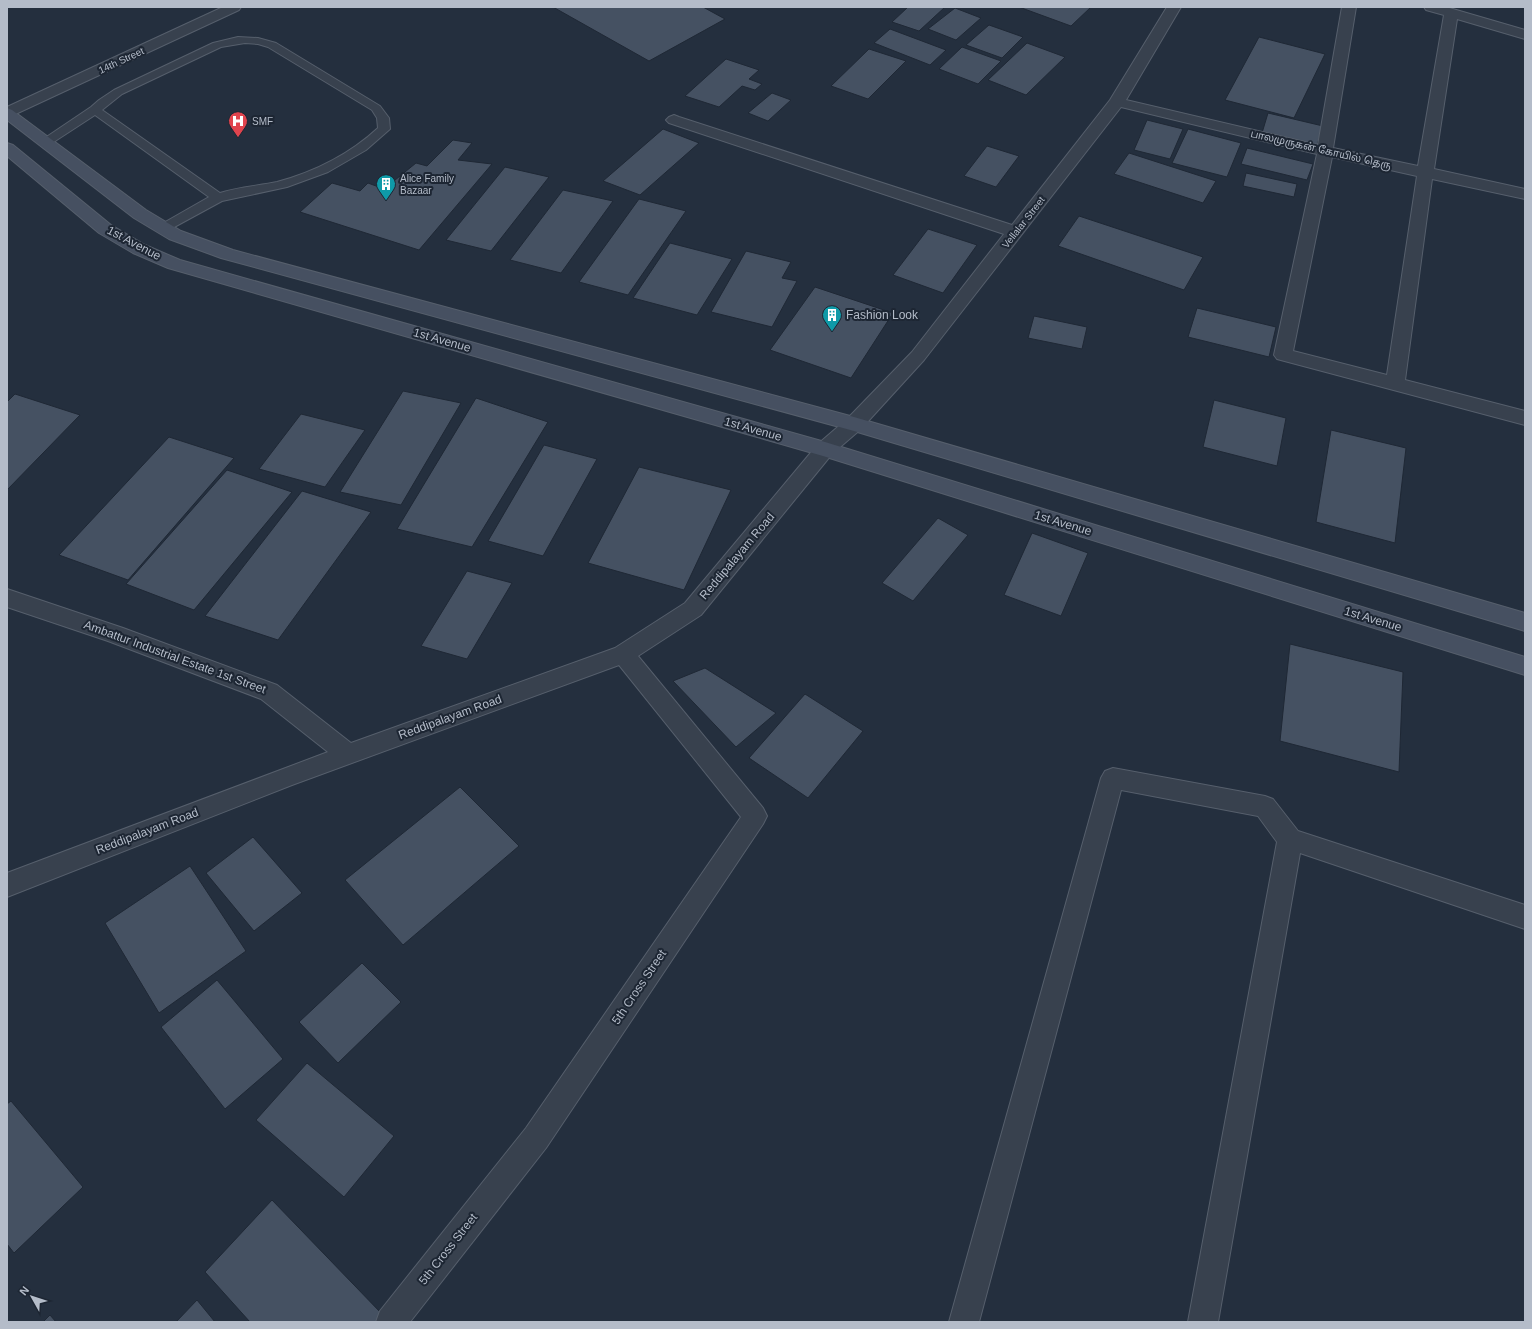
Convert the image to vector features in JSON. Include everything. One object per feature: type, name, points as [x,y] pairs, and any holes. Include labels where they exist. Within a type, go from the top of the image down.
[{"type":"main road","points":[[7,113],[140,214],[175,235],[227,254],[854,424],[1525,622]]},
{"type":"main road","name":"1st Avenue","points":[[7,148],[105,229],[139,249],[174,264],[825,449],[1525,666]]},
{"type":"street","name":"14th Street","points":[[7,113],[234,7]]},
{"type":"street","points":[[1349,7],[1325,151],[1283,355],[1525,418]]},
{"type":"street","points":[[1431,7],[1525,35]]},
{"type":"street","name":"Vellalar Street","points":[[825,449],[854,424],[918,356],[1118,102],[1171,12]]},
{"type":"street","points":[[1395,384],[1451,13]]},
{"type":"street","name":"பாலமுருகன் கோயில் தெரு","points":[[1118,102],[1325,151],[1525,194]]},
{"type":"street","points":[[674,120],[1015,232]]},
{"type":"street","name":"Reddipalayam Road","points":[[7,885],[284,778],[623,654],[693,609],[825,449]]},
{"type":"street","name":"Ambattur Industrial Estate 1st Street","points":[[7,598],[115,634],[269,692],[349,755]]},
{"type":"street","name":"5th Cross Street","points":[[391,1322],[536,1138],[755,816],[623,654]]},
{"type":"street","points":[[964,1322],[1113,778],[1265,808],[1290,839],[1525,917]]},
{"type":"street","points":[[1203,1322],[1290,839]]},
{"type":"lane","points":[[45,142],[95,110],[118,92],[143,79],[217,45],[248,40],[260,41],[272,46],[376,108],[383,118],[384,129],[372,141],[349,156],[320,170],[283,184],[233,193],[218,198],[165,228]]},
{"type":"lane","points":[[95,110],[218,198]]},
{"type":"building","points":[[553,7],[703,7],[725,19],[649,61]]},
{"type":"building","points":[[908,7],[945,7],[919,31],[892,22]]},
{"type":"building","points":[[1019,7],[1091,7],[1071,26]]},
{"type":"building","points":[[955,8],[981,18],[956,40],[928,29]]},
{"type":"building","points":[[989,25],[1023,37],[1002,58],[966,45]]},
{"type":"building","points":[[890,29],[946,50],[930,65],[874,43]]},
{"type":"building","points":[[1259,37],[1325,54],[1294,118],[1225,100]]},
{"type":"building","points":[[1027,43],[1065,57],[1026,95],[988,80]]},
{"type":"building","points":[[962,47],[1001,61],[978,84],[939,69]]},
{"type":"building","points":[[869,49],[906,61],[868,99],[831,86]]},
{"type":"building","points":[[726,59],[759,70],[749,79],[762,84],[755,90],[742,86],[719,107],[685,96]]},
{"type":"building","points":[[772,93],[791,100],[768,121],[748,113]]},
{"type":"building","points":[[1268,113],[1323,126],[1317,145],[1262,133]]},
{"type":"building","points":[[1147,120],[1183,129],[1170,159],[1134,150]]},
{"type":"building","points":[[663,129],[699,143],[640,195],[603,181]]},
{"type":"building","points":[[1188,129],[1241,143],[1227,177],[1172,163]]},
{"type":"building","name":"Alice Family Bazaar","points":[[453,140],[472,143],[458,160],[492,164],[419,250],[300,212],[332,183],[360,191],[368,183],[384,189],[416,163],[427,166]]},
{"type":"building","points":[[987,146],[1019,156],[996,187],[964,176]]},
{"type":"building","points":[[1247,148],[1313,164],[1307,180],[1241,164]]},
{"type":"building","points":[[1129,153],[1216,181],[1203,203],[1114,174]]},
{"type":"building","points":[[505,167],[549,177],[491,251],[446,240]]},
{"type":"building","points":[[1246,173],[1297,184],[1294,197],[1243,186]]},
{"type":"building","points":[[563,190],[613,201],[561,273],[510,260]]},
{"type":"building","points":[[639,199],[686,211],[628,295],[579,282]]},
{"type":"building","points":[[1079,216],[1203,257],[1184,290],[1058,246]]},
{"type":"building","points":[[928,229],[977,245],[943,293],[893,275]]},
{"type":"building","points":[[670,243],[732,259],[697,315],[633,298]]},
{"type":"building","points":[[746,251],[791,262],[782,278],[797,281],[772,327],[711,312]]},
{"type":"building","name":"Fashion Look","points":[[815,287],[893,313],[851,378],[770,350]]},
{"type":"building","points":[[1197,308],[1276,327],[1269,357],[1188,337]]},
{"type":"building","points":[[1034,316],[1087,327],[1082,349],[1028,338]]},
{"type":"building","points":[[403,391],[461,403],[401,505],[340,492]]},
{"type":"building","points":[[15,394],[80,415],[7,490],[7,402]]},
{"type":"building","points":[[476,398],[548,422],[472,547],[397,529]]},
{"type":"building","points":[[1214,400],[1286,418],[1277,466],[1203,447]]},
{"type":"building","points":[[301,414],[365,430],[325,487],[259,469]]},
{"type":"building","points":[[1331,430],[1406,448],[1395,543],[1316,522]]},
{"type":"building","points":[[169,437],[234,458],[128,580],[59,555]]},
{"type":"building","points":[[544,445],[597,459],[543,556],[488,541]]},
{"type":"building","points":[[639,467],[731,490],[684,590],[588,563]]},
{"type":"building","points":[[227,470],[292,492],[194,610],[126,584]]},
{"type":"building","points":[[302,491],[371,512],[278,640],[205,616]]},
{"type":"building","points":[[938,518],[968,535],[913,601],[882,583]]},
{"type":"building","points":[[1032,533],[1088,553],[1061,616],[1004,595]]},
{"type":"building","points":[[467,571],[512,583],[467,659],[421,646]]},
{"type":"building","points":[[1290,644],[1403,672],[1399,772],[1280,741]]},
{"type":"building","points":[[705,668],[776,713],[736,747],[673,681]]},
{"type":"building","points":[[805,694],[863,731],[808,798],[749,758]]},
{"type":"building","points":[[460,787],[519,846],[403,945],[345,880]]},
{"type":"building","points":[[253,837],[302,893],[254,931],[206,873]]},
{"type":"building","points":[[190,866],[246,951],[159,1013],[105,923]]},
{"type":"building","points":[[362,963],[401,1002],[338,1063],[299,1022]]},
{"type":"building","points":[[217,980],[283,1059],[225,1109],[161,1027]]},
{"type":"building","points":[[307,1063],[394,1136],[344,1197],[256,1120]]},
{"type":"building","points":[[11,1101],[83,1187],[14,1253],[7,1244],[7,1104]]},
{"type":"building","points":[[272,1200],[382,1314],[376,1322],[250,1322],[205,1272]]},
{"type":"building","points":[[197,1300],[215,1322],[176,1322]]},
{"type":"building","points":[[50,1315],[56,1322],[43,1322]]},
{"type":"place","name":"SMF","points":[[238,138]]},
{"type":"place","name":"Alice Family Bazaar","points":[[386,201]]},
{"type":"place","name":"Fashion Look","points":[[832,332]]}]
